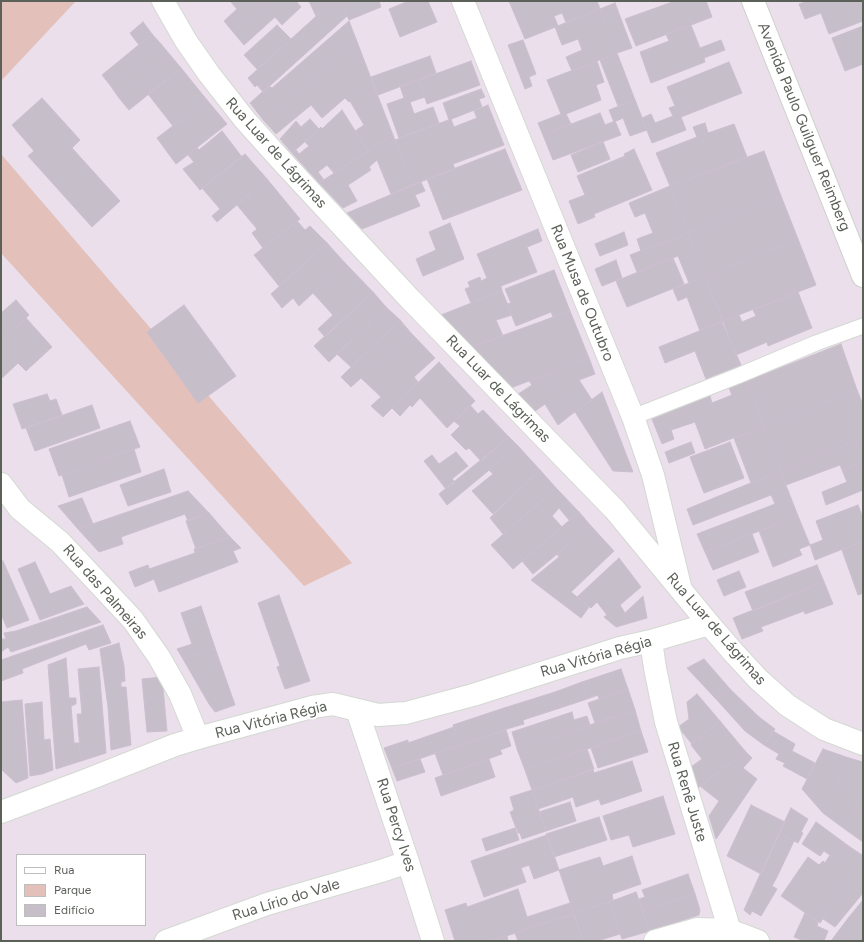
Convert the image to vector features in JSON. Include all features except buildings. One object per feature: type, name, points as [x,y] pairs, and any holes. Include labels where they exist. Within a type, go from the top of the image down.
[{"type":"street","name":"Rua Luar de Lágrimas","points":[[163,1],[197,58],[245,120],[409,298],[615,510],[709,624],[758,679],[787,705],[824,729],[863,744]]},
{"type":"street","name":"Rua Musa de Outubro","points":[[463,1],[633,417],[653,475],[682,591]]},
{"type":"street","name":"Avenida Paulo Guilguer Reimberg","points":[[753,1],[863,276]]},
{"type":"street","name":"Rua das Palmeiras","points":[[1,484],[11,511],[60,542],[133,620],[159,657],[180,694],[198,738]]},
{"type":"street","name":"Rua Vitória Régia","points":[[1,812],[175,745],[312,707],[333,704],[378,715],[406,713],[473,695],[620,648],[709,624]]},
{"type":"street","name":"Rua Renê Juste","points":[[651,640],[666,722],[731,935]]},
{"type":"street","name":"Rua Percy Ives","points":[[357,710],[433,941]]},
{"type":"street","name":"Rua Lírio do Vale","points":[[166,941],[267,904],[408,862]]},
{"type":"street","points":[[654,941],[697,929],[758,941]]},
{"type":"lane","points":[[633,417],[816,343],[863,326]]},
{"type":"green space","points":[[1,1],[76,1],[1,81]]},
{"type":"green space","points":[[1,154],[352,563],[304,586],[1,253]]}]
